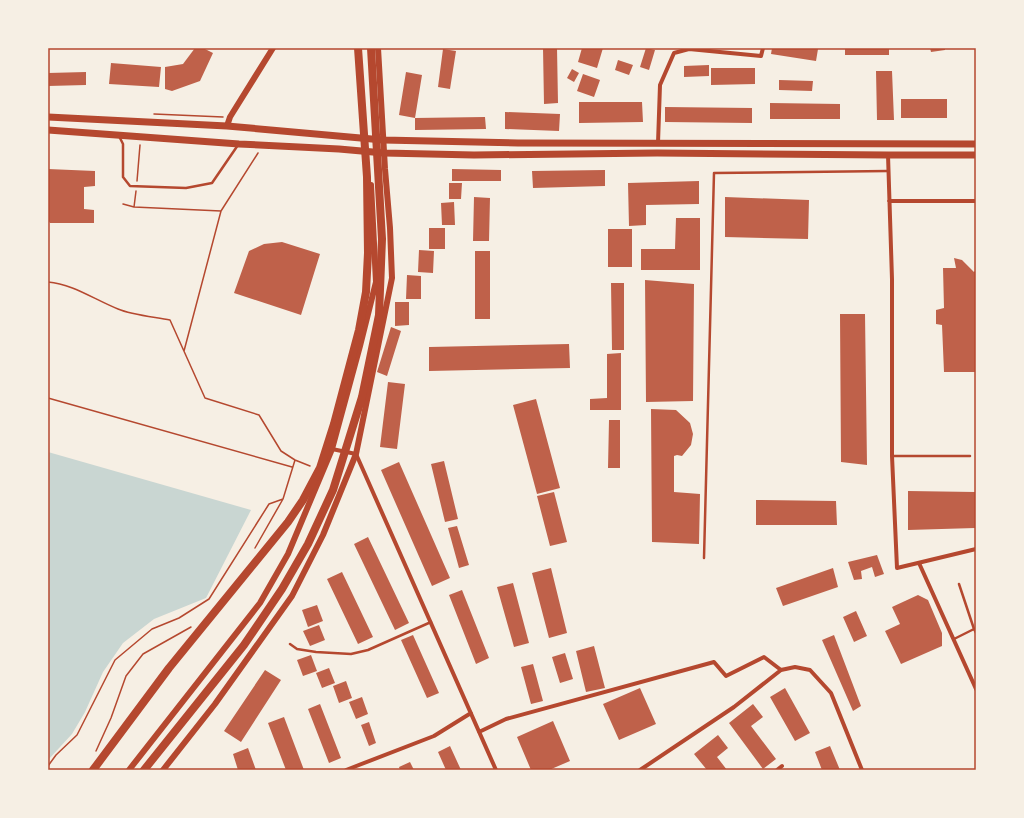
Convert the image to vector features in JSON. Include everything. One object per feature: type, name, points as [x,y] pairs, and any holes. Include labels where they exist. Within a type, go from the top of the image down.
[{"type":"highway","points":[[93,770],[169,668],[288,522],[304,500],[320,468],[334,424],[359,330],[366,292],[368,253],[367,177],[360,48]]},
{"type":"highway","points":[[144,770],[244,645],[282,589],[308,544],[333,490],[362,397],[379,315],[382,239],[371,48]]},
{"type":"main road","points":[[227,126],[230,117],[273,48]]},
{"type":"main road","points":[[129,770],[260,603],[288,554],[332,449],[376,282],[369,152],[360,48]]},
{"type":"main road","points":[[163,770],[215,704],[292,596],[323,535],[356,454],[392,278],[378,48]]},
{"type":"main road","points":[[48,117],[227,126],[383,140],[518,143],[976,144]]},
{"type":"main road","points":[[48,130],[384,153],[474,155],[657,153],[976,155]]},
{"type":"street","points":[[658,143],[660,85],[674,53],[689,49],[761,56],[763,48]]},
{"type":"street","points":[[888,155],[892,279],[892,456],[897,568],[976,549]]},
{"type":"street","points":[[889,201],[976,201]]},
{"type":"street","points":[[332,449],[356,454],[496,770]]},
{"type":"street","points":[[919,563],[976,689]]},
{"type":"street","points":[[479,732],[506,719],[714,662],[726,676],[764,657],[781,670]]},
{"type":"street","points":[[640,770],[734,707],[781,670],[795,667],[810,670],[831,693],[862,770]]},
{"type":"street","points":[[346,770],[434,736],[471,713]]},
{"type":"street","points":[[777,770],[782,766]]},
{"type":"lane","points":[[118,135],[123,144],[123,177],[130,186],[186,188],[212,183],[239,144]]},
{"type":"lane","points":[[704,558],[714,173],[889,171]]},
{"type":"lane","points":[[892,456],[970,456]]},
{"type":"lane","points":[[959,584],[976,634]]},
{"type":"lane","points":[[290,644],[297,649],[316,652],[351,654],[368,650],[430,622]]},
{"type":"lane","points":[[954,639],[974,629]]},
{"type":"path","points":[[150,114],[169,113],[230,117]]},
{"type":"path","points":[[136,184],[140,145]]},
{"type":"path","points":[[184,351],[221,211],[263,145]]},
{"type":"path","points":[[134,207],[135,192]]},
{"type":"path","points":[[123,204],[134,207],[221,211]]},
{"type":"path","points":[[48,282],[64,285],[120,310],[170,320],[205,398],[259,415],[281,451],[295,460],[310,466]]},
{"type":"path","points":[[48,398],[293,467]]},
{"type":"path","points":[[252,554],[283,499],[295,460]]},
{"type":"path","points":[[48,766],[56,755],[77,735],[115,660],[152,629],[179,618],[209,599],[269,504],[283,499]]},
{"type":"path","points":[[96,751],[111,718],[126,676],[143,654],[195,625]]},
{"type":"shaded area","points":[[48,452],[251,510],[206,598],[154,619],[123,643],[103,672],[85,712],[72,734],[48,760]]},
{"type":"building","points":[[195,48],[203,48],[213,53],[200,81],[172,91],[165,89],[165,67],[183,64]]},
{"type":"building","points":[[543,48],[557,48],[558,103],[544,104]]},
{"type":"building","points":[[582,48],[603,48],[597,68],[578,62]]},
{"type":"building","points":[[646,48],[655,50],[649,70],[640,67]]},
{"type":"building","points":[[772,48],[818,49],[816,61],[771,54]]},
{"type":"building","points":[[845,48],[889,48],[889,55],[845,55]]},
{"type":"building","points":[[930,48],[945,48],[945,50],[931,52]]},
{"type":"building","points":[[443,49],[456,51],[450,89],[438,87]]},
{"type":"building","points":[[618,60],[633,65],[629,75],[615,70]]},
{"type":"building","points":[[111,63],[161,67],[159,87],[109,84]]},
{"type":"building","points":[[709,65],[709,76],[684,77],[684,66]]},
{"type":"building","points":[[711,68],[755,68],[755,84],[711,85]]},
{"type":"building","points":[[572,69],[579,73],[574,82],[567,78]]},
{"type":"building","points":[[876,71],[892,71],[894,120],[877,120]]},
{"type":"building","points":[[86,72],[86,85],[48,86],[48,73]]},
{"type":"building","points":[[406,72],[422,75],[415,118],[399,115]]},
{"type":"building","points":[[583,74],[600,80],[594,97],[577,91]]},
{"type":"building","points":[[779,80],[813,81],[812,91],[779,90]]},
{"type":"building","points":[[901,99],[947,99],[947,118],[901,118]]},
{"type":"building","points":[[579,102],[642,102],[643,122],[579,123]]},
{"type":"building","points":[[770,103],[840,104],[840,119],[770,119]]},
{"type":"building","points":[[665,107],[752,108],[752,123],[665,122]]},
{"type":"building","points":[[505,112],[560,114],[559,131],[505,129]]},
{"type":"building","points":[[485,117],[486,129],[415,130],[415,118]]},
{"type":"building","points":[[48,169],[95,171],[95,186],[84,187],[84,209],[94,210],[94,223],[50,223],[48,220]]},
{"type":"building","points":[[452,169],[501,170],[501,181],[452,181]]},
{"type":"building","points":[[605,170],[605,186],[533,188],[532,171]]},
{"type":"building","points":[[699,181],[699,204],[646,205],[646,225],[629,226],[628,183]]},
{"type":"building","points":[[449,183],[462,183],[461,199],[449,199]]},
{"type":"building","points":[[474,197],[490,198],[489,241],[473,241]]},
{"type":"building","points":[[725,197],[809,200],[808,239],[725,237]]},
{"type":"building","points":[[454,202],[455,225],[442,225],[441,203]]},
{"type":"building","points":[[676,218],[700,218],[700,270],[641,270],[641,249],[675,249]]},
{"type":"building","points":[[429,228],[445,228],[445,249],[429,249]]},
{"type":"building","points":[[608,229],[632,229],[632,267],[608,267]]},
{"type":"building","points":[[282,242],[320,254],[301,315],[234,293],[249,251],[264,244]]},
{"type":"building","points":[[419,250],[434,251],[433,273],[418,272]]},
{"type":"building","points":[[475,251],[490,251],[490,319],[475,319]]},
{"type":"building","points":[[954,258],[962,260],[974,272],[976,270],[976,372],[944,372],[942,325],[936,324],[936,310],[944,308],[943,268],[956,268]]},
{"type":"building","points":[[407,275],[421,276],[421,299],[406,299]]},
{"type":"building","points":[[645,280],[694,284],[693,401],[646,402]]},
{"type":"building","points":[[611,283],[624,283],[624,350],[612,350]]},
{"type":"building","points":[[395,302],[409,302],[409,325],[395,326]]},
{"type":"building","points":[[840,314],[865,314],[867,465],[841,462]]},
{"type":"building","points":[[391,327],[401,331],[387,376],[377,372]]},
{"type":"building","points":[[569,344],[570,368],[429,371],[429,347]]},
{"type":"building","points":[[621,353],[621,410],[590,410],[590,399],[607,398],[607,354]]},
{"type":"building","points":[[388,382],[405,384],[397,449],[380,447]]},
{"type":"building","points":[[536,399],[560,488],[537,494],[513,405]]},
{"type":"building","points":[[651,409],[676,410],[690,423],[693,434],[691,445],[682,456],[674,456],[674,492],[700,494],[699,544],[652,542]]},
{"type":"building","points":[[609,420],[620,420],[620,468],[608,468]]},
{"type":"building","points":[[444,461],[458,519],[445,522],[431,464]]},
{"type":"building","points":[[399,462],[450,578],[432,586],[381,470]]},
{"type":"building","points":[[908,491],[975,492],[975,528],[908,530]]},
{"type":"building","points":[[554,492],[567,542],[550,546],[537,496]]},
{"type":"building","points":[[756,500],[836,501],[837,525],[756,525]]},
{"type":"building","points":[[457,526],[469,565],[459,568],[448,528]]},
{"type":"building","points":[[368,537],[409,623],[395,630],[354,544]]},
{"type":"building","points":[[877,555],[884,574],[875,577],[872,567],[861,571],[862,579],[854,580],[848,562]]},
{"type":"building","points":[[551,568],[567,633],[549,638],[532,573]]},
{"type":"building","points":[[833,568],[838,587],[783,606],[776,588]]},
{"type":"building","points":[[342,572],[373,637],[358,644],[327,579]]},
{"type":"building","points":[[513,583],[529,643],[514,647],[497,587]]},
{"type":"building","points":[[462,590],[489,658],[476,664],[449,595]]},
{"type":"building","points":[[918,595],[928,600],[942,633],[942,646],[901,664],[885,631],[900,624],[892,607]]},
{"type":"building","points":[[317,605],[323,621],[308,627],[302,610]]},
{"type":"building","points":[[856,611],[867,636],[854,642],[843,617]]},
{"type":"building","points":[[319,625],[325,640],[310,646],[303,631]]},
{"type":"building","points":[[413,635],[439,693],[427,698],[401,640]]},
{"type":"building","points":[[834,635],[861,706],[853,711],[822,640]]},
{"type":"building","points":[[594,646],[605,688],[586,692],[576,651]]},
{"type":"building","points":[[565,653],[573,679],[560,683],[552,657]]},
{"type":"building","points":[[311,655],[317,671],[303,676],[297,660]]},
{"type":"building","points":[[533,664],[543,701],[531,704],[521,667]]},
{"type":"building","points":[[329,668],[335,683],[322,688],[316,673]]},
{"type":"building","points":[[265,670],[281,680],[241,742],[224,731]]},
{"type":"building","points":[[346,681],[352,698],[339,703],[333,686]]},
{"type":"building","points":[[640,688],[656,724],[619,740],[603,704]]},
{"type":"building","points":[[785,688],[810,733],[795,741],[770,697]]},
{"type":"building","points":[[362,697],[368,714],[356,719],[349,702]]},
{"type":"building","points":[[320,704],[341,758],[329,763],[308,709]]},
{"type":"building","points":[[753,704],[763,717],[751,726],[776,759],[763,769],[729,723]]},
{"type":"building","points":[[284,717],[304,770],[286,770],[268,723]]},
{"type":"building","points":[[553,721],[570,761],[549,770],[531,770],[517,737]]},
{"type":"building","points":[[369,722],[376,743],[369,746],[361,725]]},
{"type":"building","points":[[718,735],[728,748],[717,757],[727,770],[707,770],[694,754]]},
{"type":"building","points":[[450,746],[461,770],[446,770],[438,752]]},
{"type":"building","points":[[830,746],[840,770],[822,770],[815,752]]},
{"type":"building","points":[[248,748],[256,770],[238,770],[233,754]]},
{"type":"building","points":[[410,762],[414,770],[400,770],[399,767]]}]
